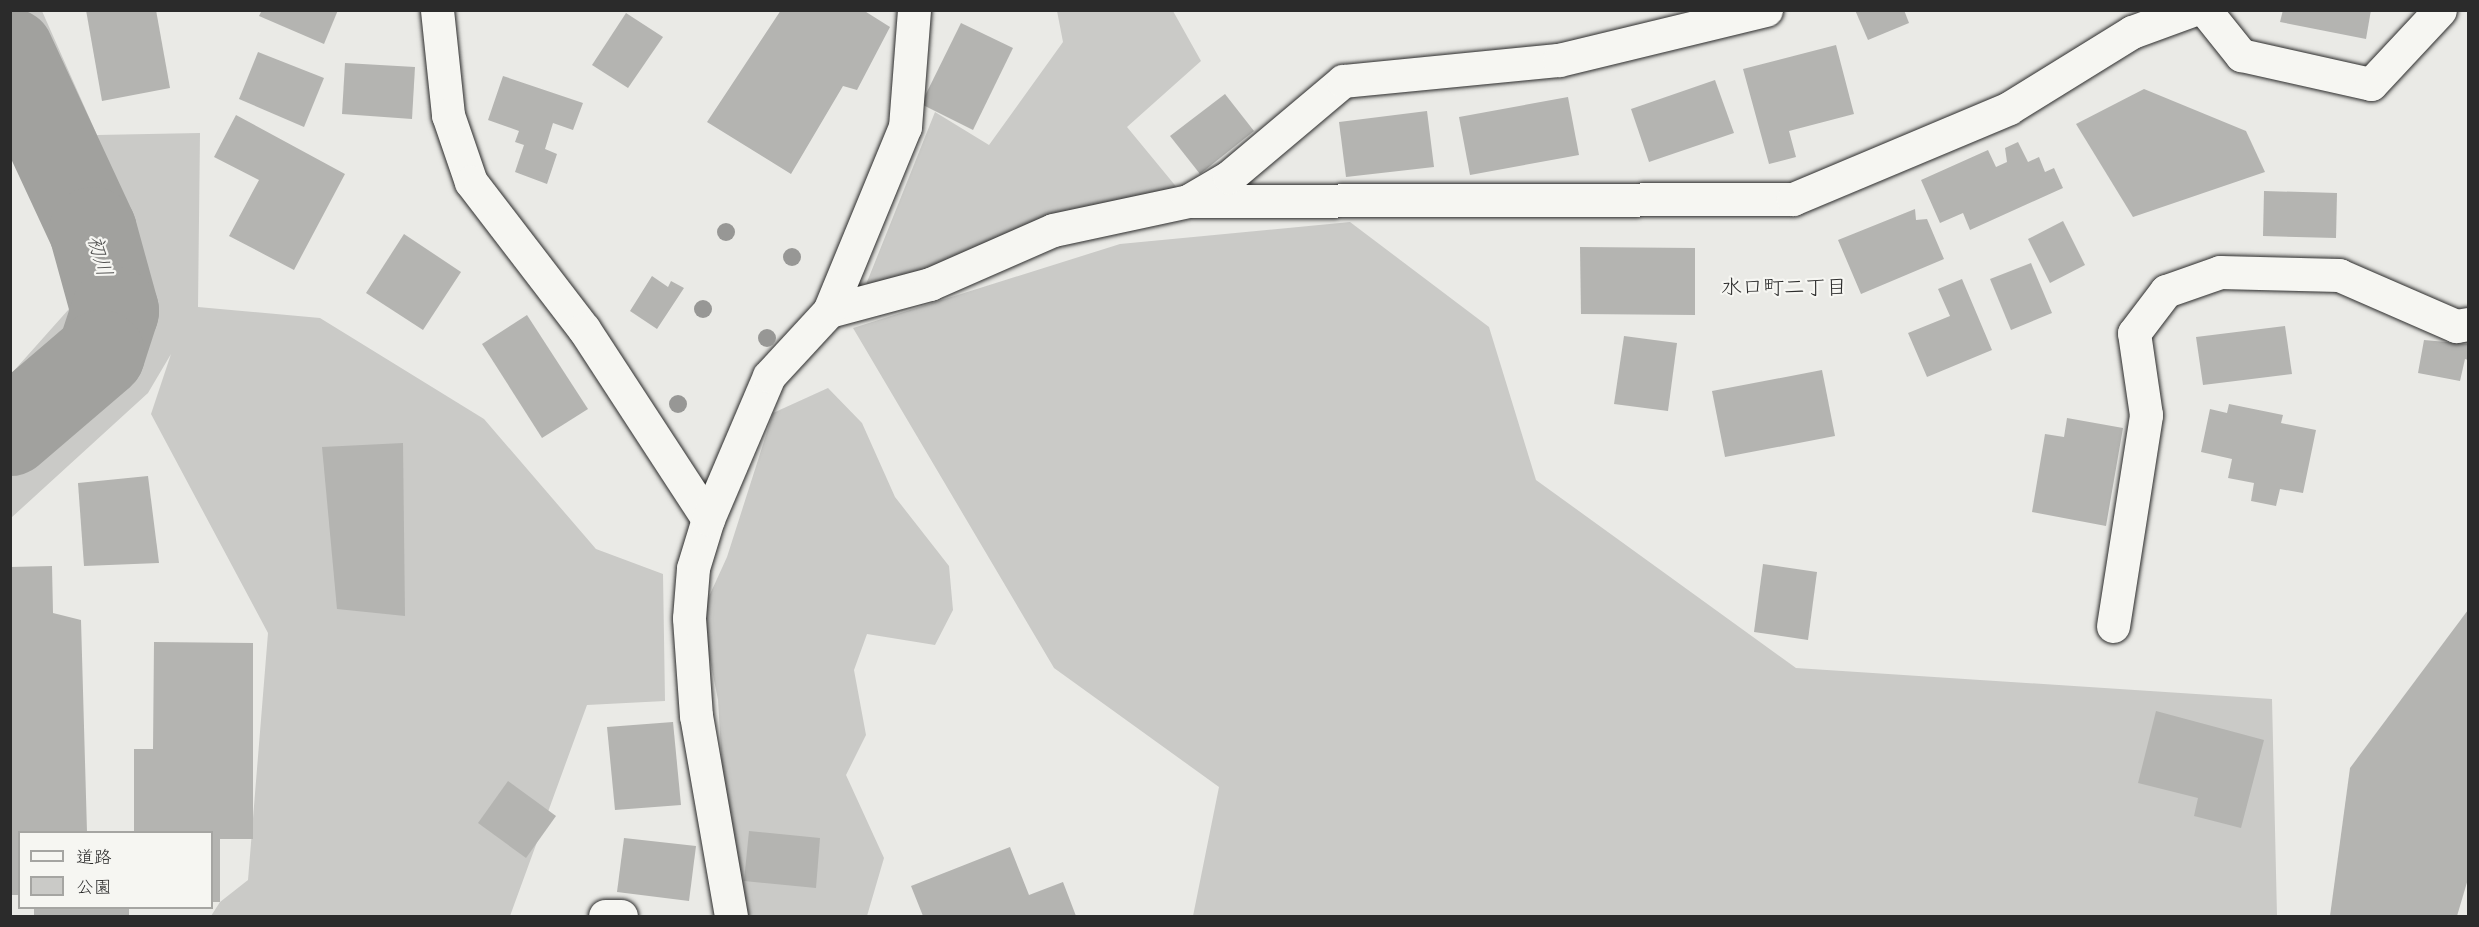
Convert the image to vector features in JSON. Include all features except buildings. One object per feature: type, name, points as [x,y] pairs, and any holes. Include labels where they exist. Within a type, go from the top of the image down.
[{"type":"street","points":[[437,10],[448,115],[471,182],[584,329],[708,519]]},
{"type":"street","points":[[730,916],[696,716],[689,618],[693,568],[708,519],[769,376],[829,310],[905,127],[914,10]]},
{"type":"street","points":[[1188,201],[1229,177],[1342,81],[1559,60],[1766,10]]},
{"type":"street","points":[[829,310],[930,284],[1053,230],[1188,201],[1793,199],[2009,108],[2132,32],[2193,10]]},
{"type":"street","points":[[2205,10],[2241,55],[2370,84],[2440,10]]},
{"type":"street","points":[[2113,626],[2146,415],[2134,333],[2166,291],[2220,272],[2339,275],[2456,326],[2469,324]]},
{"type":"street","points":[[605,916],[621,916]]},
{"type":"green space","points":[[11,11],[42,11],[97,135],[200,133],[198,307],[320,318],[484,419],[596,549],[663,574],[665,701],[587,705],[510,916],[211,916],[220,902],[248,880],[268,633],[151,414],[171,354],[148,393],[11,518],[11,374],[77,300],[33,171],[11,125]]},
{"type":"green space","points":[[1057,11],[1173,11],[1201,61],[1127,127],[1188,201],[859,302],[935,112],[989,145],[1063,42]]},
{"type":"green space","points":[[1350,222],[1489,327],[1536,480],[1796,668],[2272,699],[2277,916],[1193,916],[1219,787],[1054,668],[853,328],[1120,244]]},
{"type":"green space","points":[[828,388],[862,423],[895,497],[949,566],[953,610],[935,645],[867,634],[854,670],[866,735],[846,775],[884,858],[867,916],[731,916],[718,700],[701,614],[727,557],[773,413]]},
{"type":"waterway","name":"初川","points":[[10,52],[93,231],[115,311],[101,354],[10,432]]},
{"type":"district","name":"水口町二丁目","points":[[1784,288]]}]
